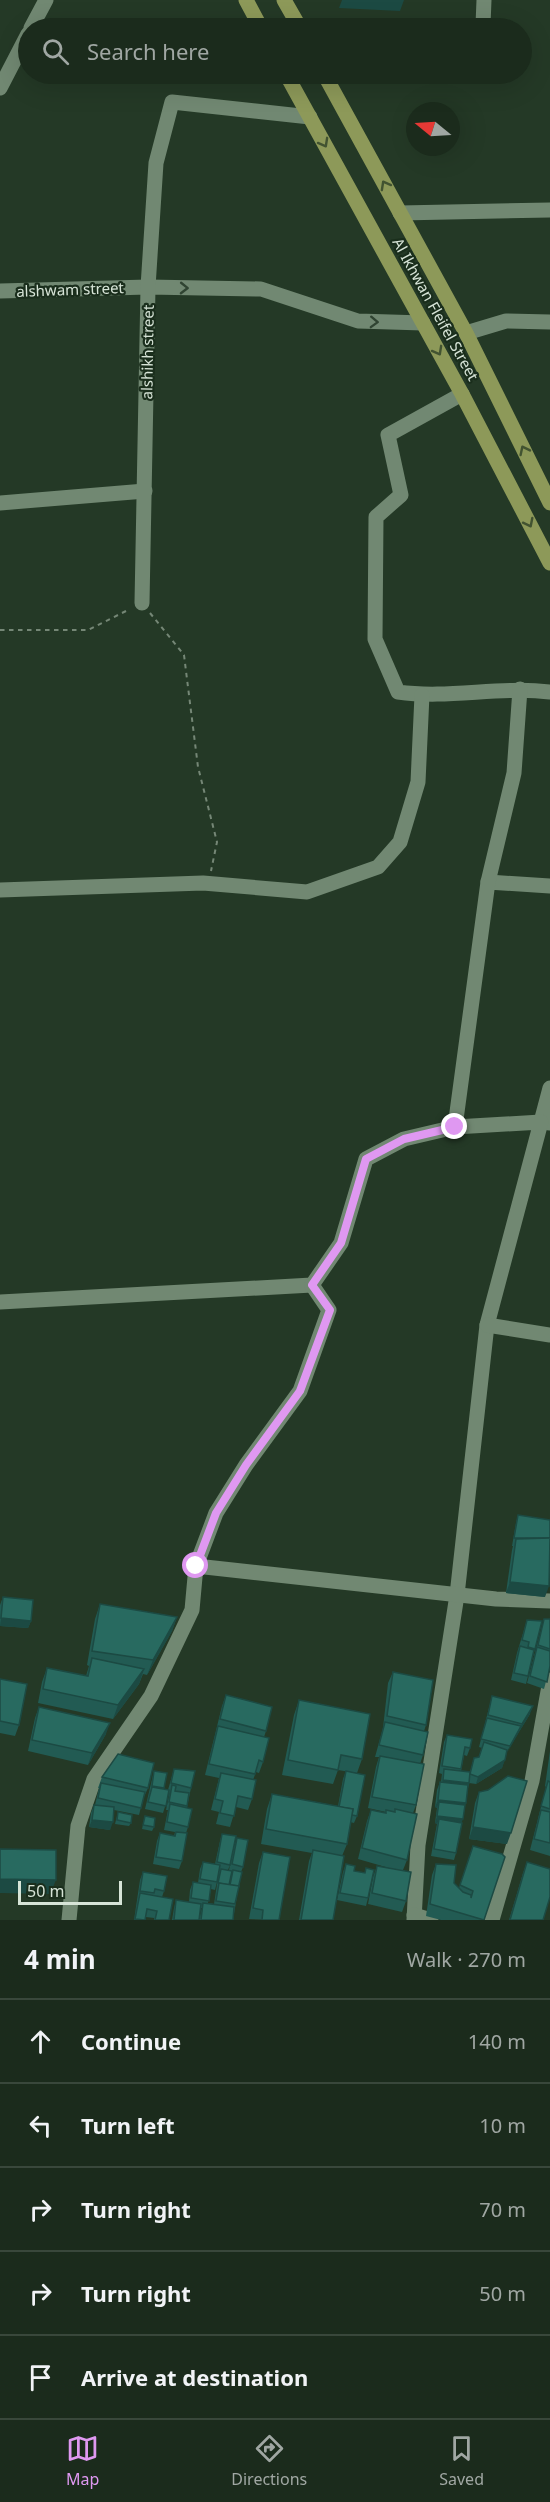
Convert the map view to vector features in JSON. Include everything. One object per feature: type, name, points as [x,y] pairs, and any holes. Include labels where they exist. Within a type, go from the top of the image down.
[{"type":"main road","points":[[246,0],[256,18]]},
{"type":"main road","points":[[284,0],[294,18]]},
{"type":"main road","name":"Al Ikhwan Fleifel Street","points":[[292,84],[462,394],[550,563]]},
{"type":"main road","name":"Al Ikhwan Fleifel Street","points":[[329,84],[466,333],[550,503]]},
{"type":"street","points":[[36,18],[46,0]]},
{"type":"street","points":[[483,18],[484,0]]},
{"type":"street","points":[[1,84],[18,53]]},
{"type":"street","name":"alshikh street","points":[[142,603],[148,287],[156,163],[172,102],[310,117]]},
{"type":"street","points":[[400,213],[550,210]]},
{"type":"street","name":"alshwam street","points":[[0,291],[148,287],[261,289],[358,321],[423,323]]},
{"type":"street","points":[[466,333],[506,321],[550,322]]},
{"type":"street","points":[[462,394],[388,435],[401,495],[376,517],[375,639],[398,692],[422,695],[520,688],[550,692]]},
{"type":"street","points":[[0,503],[145,491]]},
{"type":"street","points":[[455,1127],[488,882],[514,773],[520,688]]},
{"type":"street","points":[[0,890],[208,884],[307,892],[378,867],[400,842],[418,782],[422,695]]},
{"type":"street","points":[[488,882],[550,886]]},
{"type":"street","points":[[430,1920],[414,1917],[420,1835],[457,1595],[487,1325],[545,1123],[550,1089]]},
{"type":"street","points":[[312,1285],[341,1243],[366,1159],[404,1139],[455,1127],[545,1123]]},
{"type":"street","points":[[0,1302],[312,1285]]},
{"type":"street","points":[[69,1920],[82,1810],[104,1762],[151,1696],[192,1610],[196,1566],[216,1513],[246,1465],[300,1391],[330,1310],[312,1285]]},
{"type":"street","points":[[487,1325],[550,1335]]},
{"type":"street","points":[[196,1566],[457,1595],[550,1601]]},
{"type":"street","points":[[492,1920],[532,1781],[550,1680]]},
{"type":"path","points":[[0,630],[88,630],[142,603],[184,655],[198,767],[217,842],[208,884]]},
{"type":"building","points":[[518,1515],[550,1520],[550,1538],[514,1538]]},
{"type":"building","points":[[550,1538],[549,1586],[510,1582],[516,1539]]},
{"type":"building","points":[[3,1597],[33,1600],[31,1621],[1,1618]]},
{"type":"building","points":[[100,1604],[177,1617],[153,1660],[92,1651]]},
{"type":"building","points":[[544,1619],[550,1619],[550,1649],[538,1645]]},
{"type":"building","points":[[527,1620],[542,1621],[535,1649],[528,1647],[529,1642],[522,1640]]},
{"type":"building","points":[[520,1646],[534,1650],[528,1676],[514,1673]]},
{"type":"building","points":[[537,1647],[550,1651],[547,1682],[530,1676]]},
{"type":"building","points":[[92,1658],[144,1669],[118,1705],[43,1689],[47,1668],[88,1676]]},
{"type":"building","points":[[393,1672],[433,1680],[426,1725],[387,1716]]},
{"type":"building","points":[[0,1679],[27,1684],[19,1725],[0,1721]]},
{"type":"building","points":[[226,1695],[272,1707],[266,1731],[220,1719]]},
{"type":"building","points":[[492,1696],[533,1706],[522,1724],[488,1715]]},
{"type":"building","points":[[299,1700],[370,1714],[362,1759],[341,1755],[338,1770],[288,1760]]},
{"type":"building","points":[[39,1707],[110,1723],[92,1753],[32,1740]]},
{"type":"building","points":[[487,1718],[521,1726],[510,1746],[481,1739]]},
{"type":"building","points":[[385,1722],[428,1732],[423,1755],[379,1745]]},
{"type":"building","points":[[218,1726],[269,1738],[263,1762],[259,1760],[255,1774],[209,1764]]},
{"type":"building","points":[[447,1735],[472,1739],[470,1748],[465,1747],[461,1769],[442,1766]]},
{"type":"building","points":[[484,1742],[507,1750],[505,1760],[478,1777],[470,1774],[474,1758],[479,1757]]},
{"type":"building","points":[[118,1754],[154,1763],[148,1788],[102,1777]]},
{"type":"building","points":[[380,1756],[424,1764],[416,1805],[372,1797]]},
{"type":"building","points":[[174,1769],[195,1771],[191,1788],[171,1783]]},
{"type":"building","points":[[444,1769],[470,1772],[469,1783],[443,1780]]},
{"type":"building","points":[[154,1771],[167,1773],[164,1788],[152,1786]]},
{"type":"building","points":[[346,1771],[365,1775],[357,1816],[352,1815],[353,1809],[339,1807]]},
{"type":"building","points":[[221,1773],[256,1780],[252,1799],[238,1796],[234,1816],[220,1813],[223,1801],[215,1799]]},
{"type":"building","points":[[508,1776],[527,1781],[511,1833],[473,1827],[479,1792],[488,1790]]},
{"type":"building","points":[[548,1781],[550,1782],[550,1809],[541,1806]]},
{"type":"building","points":[[440,1782],[468,1785],[466,1803],[438,1800]]},
{"type":"building","points":[[101,1783],[145,1792],[141,1808],[98,1798]]},
{"type":"building","points":[[172,1785],[176,1786],[175,1791],[189,1793],[187,1806],[169,1802]]},
{"type":"building","points":[[152,1787],[169,1790],[166,1806],[148,1802]]},
{"type":"building","points":[[272,1794],[353,1809],[347,1844],[266,1829]]},
{"type":"building","points":[[439,1802],[465,1805],[463,1819],[437,1816]]},
{"type":"building","points":[[170,1804],[192,1809],[188,1827],[167,1822]]},
{"type":"building","points":[[94,1805],[114,1807],[113,1822],[92,1820]]},
{"type":"building","points":[[395,1809],[417,1814],[407,1860],[362,1848],[371,1810],[386,1813],[386,1810],[395,1812]]},
{"type":"building","points":[[541,1810],[550,1812],[550,1843],[534,1839]]},
{"type":"building","points":[[118,1812],[132,1815],[131,1823],[117,1820]]},
{"type":"building","points":[[145,1816],[155,1818],[154,1827],[143,1825]]},
{"type":"building","points":[[439,1819],[462,1823],[456,1853],[434,1849]]},
{"type":"building","points":[[176,1832],[187,1833],[182,1861],[156,1857],[160,1833],[175,1836]]},
{"type":"building","points":[[222,1834],[236,1836],[230,1865],[217,1862]]},
{"type":"building","points":[[237,1838],[248,1840],[243,1867],[232,1864]]},
{"type":"building","points":[[473,1846],[502,1854],[505,1857],[484,1920],[430,1904],[436,1864],[456,1865],[454,1883],[463,1892],[471,1895],[471,1898],[473,1891],[460,1885]]},
{"type":"building","points":[[0,1849],[56,1850],[56,1880],[0,1879]]},
{"type":"building","points":[[313,1850],[344,1856],[333,1920],[301,1920]]},
{"type":"building","points":[[263,1852],[290,1857],[279,1920],[262,1920],[263,1910],[253,1908]]},
{"type":"building","points":[[203,1862],[220,1865],[217,1882],[200,1879]]},
{"type":"building","points":[[527,1862],[550,1869],[550,1897],[543,1920],[510,1920]]},
{"type":"building","points":[[346,1864],[355,1866],[354,1871],[365,1873],[366,1868],[374,1870],[368,1898],[340,1893]]},
{"type":"building","points":[[377,1866],[411,1872],[406,1901],[372,1893]]},
{"type":"building","points":[[221,1869],[232,1871],[229,1885],[218,1883]]},
{"type":"building","points":[[233,1870],[242,1872],[239,1886],[230,1885]]},
{"type":"building","points":[[143,1872],[167,1876],[164,1891],[155,1889],[154,1893],[140,1891]]},
{"type":"building","points":[[193,1882],[211,1885],[209,1901],[191,1898]]},
{"type":"building","points":[[219,1883],[239,1886],[235,1904],[216,1901]]},
{"type":"building","points":[[140,1893],[173,1899],[169,1920],[155,1920],[157,1911],[147,1909],[145,1920],[135,1919]]},
{"type":"building","points":[[176,1900],[201,1904],[199,1920],[174,1920]]},
{"type":"building","points":[[203,1903],[234,1907],[233,1920],[201,1920]]},
{"type":"route","points":[[196,1566],[216,1513],[246,1465],[300,1391],[330,1310],[312,1285],[341,1243],[366,1159],[404,1139],[455,1127]]}]
